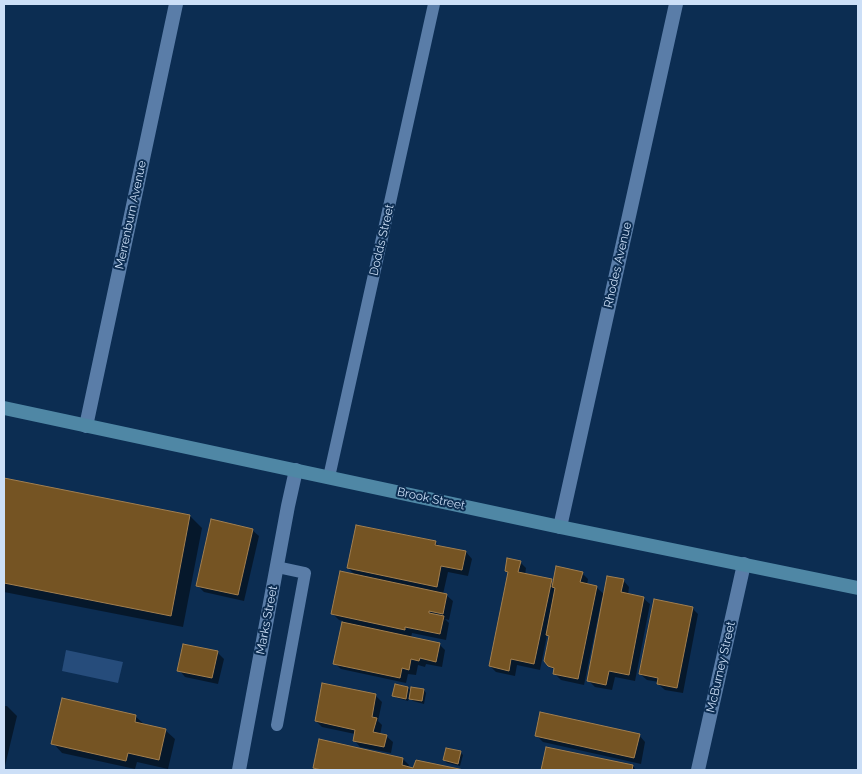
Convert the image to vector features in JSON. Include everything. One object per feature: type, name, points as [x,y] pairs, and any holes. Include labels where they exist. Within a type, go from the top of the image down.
[{"type":"main road","name":"Brook Street","points":[[4,408],[560,527],[858,588]]},
{"type":"street","name":"Merrenburn Avenue","points":[[86,426],[176,4]]},
{"type":"street","name":"Rhodes Avenue","points":[[560,527],[676,4]]},
{"type":"street","name":"Marks Street","points":[[239,770],[296,470]]},
{"type":"street","name":"McBurney Street","points":[[698,770],[744,564]]},
{"type":"lane","name":"Dodds Street","points":[[329,477],[434,4]]},
{"type":"lane","points":[[277,567],[305,574],[277,725]]},
{"type":"water","points":[[66,650],[123,662],[118,683],[62,671]]},
{"type":"building","points":[[4,478],[190,515],[171,616],[4,583]]},
{"type":"building","points":[[211,519],[253,529],[238,595],[196,586]]},
{"type":"building","points":[[356,525],[436,541],[435,545],[466,551],[462,570],[441,566],[437,587],[347,568]]},
{"type":"building","points":[[507,558],[521,561],[518,572],[552,579],[534,664],[511,659],[509,671],[489,666],[508,572],[505,571]]},
{"type":"building","points":[[556,566],[583,572],[580,582],[597,586],[578,679],[553,674],[554,668],[548,666],[544,661],[549,636],[546,635],[555,588],[552,587]]},
{"type":"building","points":[[340,571],[447,594],[443,614],[429,611],[429,613],[444,616],[440,634],[405,627],[405,630],[331,614]]},
{"type":"building","points":[[607,576],[624,579],[621,592],[644,597],[629,675],[609,671],[606,685],[587,681]]},
{"type":"building","points":[[654,599],[693,607],[677,688],[657,684],[658,678],[639,674]]},
{"type":"building","points":[[342,622],[440,643],[436,662],[420,658],[419,661],[411,659],[409,670],[402,668],[400,678],[333,664]]},
{"type":"building","points":[[183,644],[218,651],[212,678],[177,671]]},
{"type":"building","points":[[322,683],[376,694],[372,717],[377,718],[373,732],[387,735],[384,747],[353,741],[355,730],[315,721]]},
{"type":"building","points":[[395,684],[408,687],[406,699],[392,696]]},
{"type":"building","points":[[411,687],[424,689],[422,701],[409,699]]},
{"type":"building","points":[[62,698],[136,715],[135,722],[166,729],[159,760],[128,753],[126,761],[51,744]]},
{"type":"building","points":[[540,712],[640,734],[634,758],[535,736]]},
{"type":"building","points":[[319,739],[403,758],[402,765],[413,768],[416,760],[464,770],[322,770],[313,768]]},
{"type":"building","points":[[546,747],[633,765],[632,770],[541,770]]},
{"type":"building","points":[[446,748],[461,751],[458,764],[443,760]]}]
